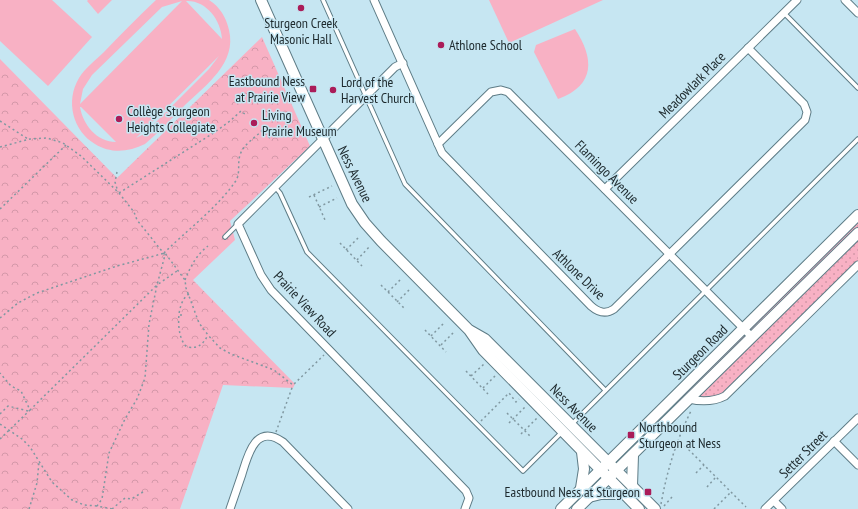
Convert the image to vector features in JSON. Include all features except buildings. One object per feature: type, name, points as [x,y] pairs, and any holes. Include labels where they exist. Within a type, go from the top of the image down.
[{"type":"main road","name":"Ness Avenue","points":[[260,0],[352,204],[365,223],[470,330],[483,350],[608,479],[640,509]]},
{"type":"main road","name":"Sturgeon Road","points":[[561,509],[858,215]]},
{"type":"main road","name":"Sturgeon Road","points":[[577,509],[858,233]]},
{"type":"main road","name":"Ness Avenue","points":[[470,330],[485,339],[632,486],[660,506]]},
{"type":"main road","points":[[581,488],[584,469],[582,452]]},
{"type":"main road","points":[[632,486],[633,455]]},
{"type":"main road","points":[[589,497],[601,494],[624,494]]},
{"type":"street","name":"Athlone Drive","points":[[374,0],[438,144],[447,160],[598,312],[610,312],[614,309],[802,123],[806,117],[807,112],[804,104],[748,48]]},
{"type":"street","name":"Meadowlark Place","points":[[605,189],[797,0]]},
{"type":"street","points":[[845,0],[858,13]]},
{"type":"street","points":[[238,224],[395,67],[403,63]]},
{"type":"street","name":"Flamingo Avenue","points":[[438,144],[491,92],[501,90],[508,92],[752,337]]},
{"type":"street","name":"Prairie View Road","points":[[238,224],[265,282],[466,491],[469,498],[465,509]]},
{"type":"street","name":"Sturgeon Road","points":[[689,399],[716,401],[725,396],[858,265]]},
{"type":"street","name":"Setter Street","points":[[765,509],[858,418]]},
{"type":"street","points":[[230,509],[251,448],[263,437],[274,437],[283,442],[348,509]]},
{"type":"street","points":[[834,441],[858,465]]},
{"type":"street","points":[[774,501],[782,509]]},
{"type":"lane","points":[[323,0],[405,184],[606,390]]},
{"type":"lane","points":[[784,13],[858,88]]},
{"type":"lane","points":[[571,425],[858,139]]},
{"type":"lane","points":[[275,187],[280,193],[307,252],[523,471],[562,432]]},
{"type":"lane","points":[[225,237],[238,224]]},
{"type":"path","points":[[118,192],[220,128],[241,111],[246,116]]},
{"type":"path","points":[[0,121],[28,139]]},
{"type":"path","points":[[0,318],[18,304],[37,293],[117,266],[164,253],[208,212],[235,182],[238,174],[242,149],[262,131],[272,140]]},
{"type":"path","points":[[0,147],[28,139],[47,138],[66,145],[81,156],[118,192],[134,212],[136,220],[173,262],[185,280],[199,323],[220,348],[231,354],[274,370],[293,385]]},
{"type":"path","points":[[0,209],[66,145]]},
{"type":"path","points":[[117,172],[115,182],[118,192]]},
{"type":"path","points":[[309,197],[332,186]]},
{"type":"path","points":[[314,195],[325,220]]},
{"type":"path","points":[[319,206],[337,198]]},
{"type":"path","points":[[346,250],[360,236]]},
{"type":"path","points":[[340,243],[362,266]]},
{"type":"path","points":[[185,280],[190,268],[203,250],[208,246]]},
{"type":"path","points":[[356,260],[370,246]]},
{"type":"path","points":[[98,506],[102,499],[109,453],[125,419],[137,399],[145,378],[149,324],[156,285],[165,255],[164,253]]},
{"type":"path","points":[[0,439],[156,285],[178,270]]},
{"type":"path","points":[[388,292],[402,278]]},
{"type":"path","points":[[381,285],[404,308]]},
{"type":"path","points":[[397,302],[411,288]]},
{"type":"path","points":[[189,294],[182,301],[180,315],[182,341],[188,347],[195,348],[202,345],[208,335]]},
{"type":"path","points":[[431,336],[445,322]]},
{"type":"path","points":[[425,330],[446,352]]},
{"type":"path","points":[[441,346],[455,331]]},
{"type":"path","points":[[274,437],[293,385],[330,350]]},
{"type":"path","points":[[471,376],[486,362]]},
{"type":"path","points":[[466,371],[488,394]]},
{"type":"path","points":[[0,373],[12,386],[21,391],[29,411]]},
{"type":"path","points":[[483,388],[497,373]]},
{"type":"path","points":[[477,425],[509,394],[516,402],[521,397]]},
{"type":"path","points":[[509,423],[528,404]]},
{"type":"path","points":[[0,414],[8,406],[29,411]]},
{"type":"path","points":[[660,506],[665,479],[677,440],[691,411]]},
{"type":"path","points":[[507,413],[530,436]]},
{"type":"path","points":[[521,434],[540,415]]},
{"type":"path","points":[[0,424],[22,439],[30,447],[52,482],[72,500],[84,505],[112,509],[125,498],[131,499],[142,492]]},
{"type":"path","points":[[685,446],[746,507]]},
{"type":"path","points":[[29,509],[37,483],[39,462]]},
{"type":"path","points":[[696,473],[704,465]]},
{"type":"path","points":[[707,487],[716,477]]},
{"type":"path","points":[[714,509],[731,492]]},
{"type":"path","points":[[660,506],[672,497]]},
{"type":"green space","points":[[0,0],[52,0],[92,37],[48,86],[0,41]]},
{"type":"green space","points":[[112,0],[98,14],[87,1]]},
{"type":"green space","points":[[156,0],[209,0],[219,9],[226,21],[229,30],[230,42],[228,53],[224,63],[210,81],[145,144],[133,149],[120,151],[114,151],[101,147],[87,138],[77,123],[72,106],[72,96],[75,87],[84,71]],"holes":[[[182,1],[80,104],[83,89],[92,75],[162,7]],[[186,1],[200,4],[211,12],[219,25],[222,39]],[[219,56],[209,69],[144,134],[136,138]],[[80,107],[116,142],[97,136],[88,126]]]},
{"type":"green space","points":[[489,0],[603,0],[509,43]]},
{"type":"green space","points":[[575,29],[586,50],[588,70],[585,78],[579,86],[570,93],[558,99],[534,52],[536,45]]},
{"type":"green space","name":"Living Prairie Museum","points":[[262,37],[310,146],[230,221],[235,240],[193,280],[295,384],[293,388],[223,385],[180,509],[0,509],[0,59],[117,178]]},
{"type":"green space","points":[[858,215],[858,265],[725,396],[689,399],[681,408],[672,399]]},
{"type":"place","name":"Sturgeon Creek Masonic Hall","points":[[301,8]]},
{"type":"place","name":"Athlone School","points":[[441,45]]},
{"type":"place","name":"Eastbound Ness at Prairie View","points":[[313,89]]},
{"type":"place","name":"Lord of the Harvest Church","points":[[333,90]]},
{"type":"place","name":"Collège Sturgeon Heights Collegiate","points":[[119,119]]},
{"type":"place","name":"Living Prairie Museum","points":[[254,123]]},
{"type":"place","name":"Northbound Sturgeon at Ness","points":[[631,435]]},
{"type":"place","name":"Eastbound Ness at Sturgeon","points":[[648,492]]}]
